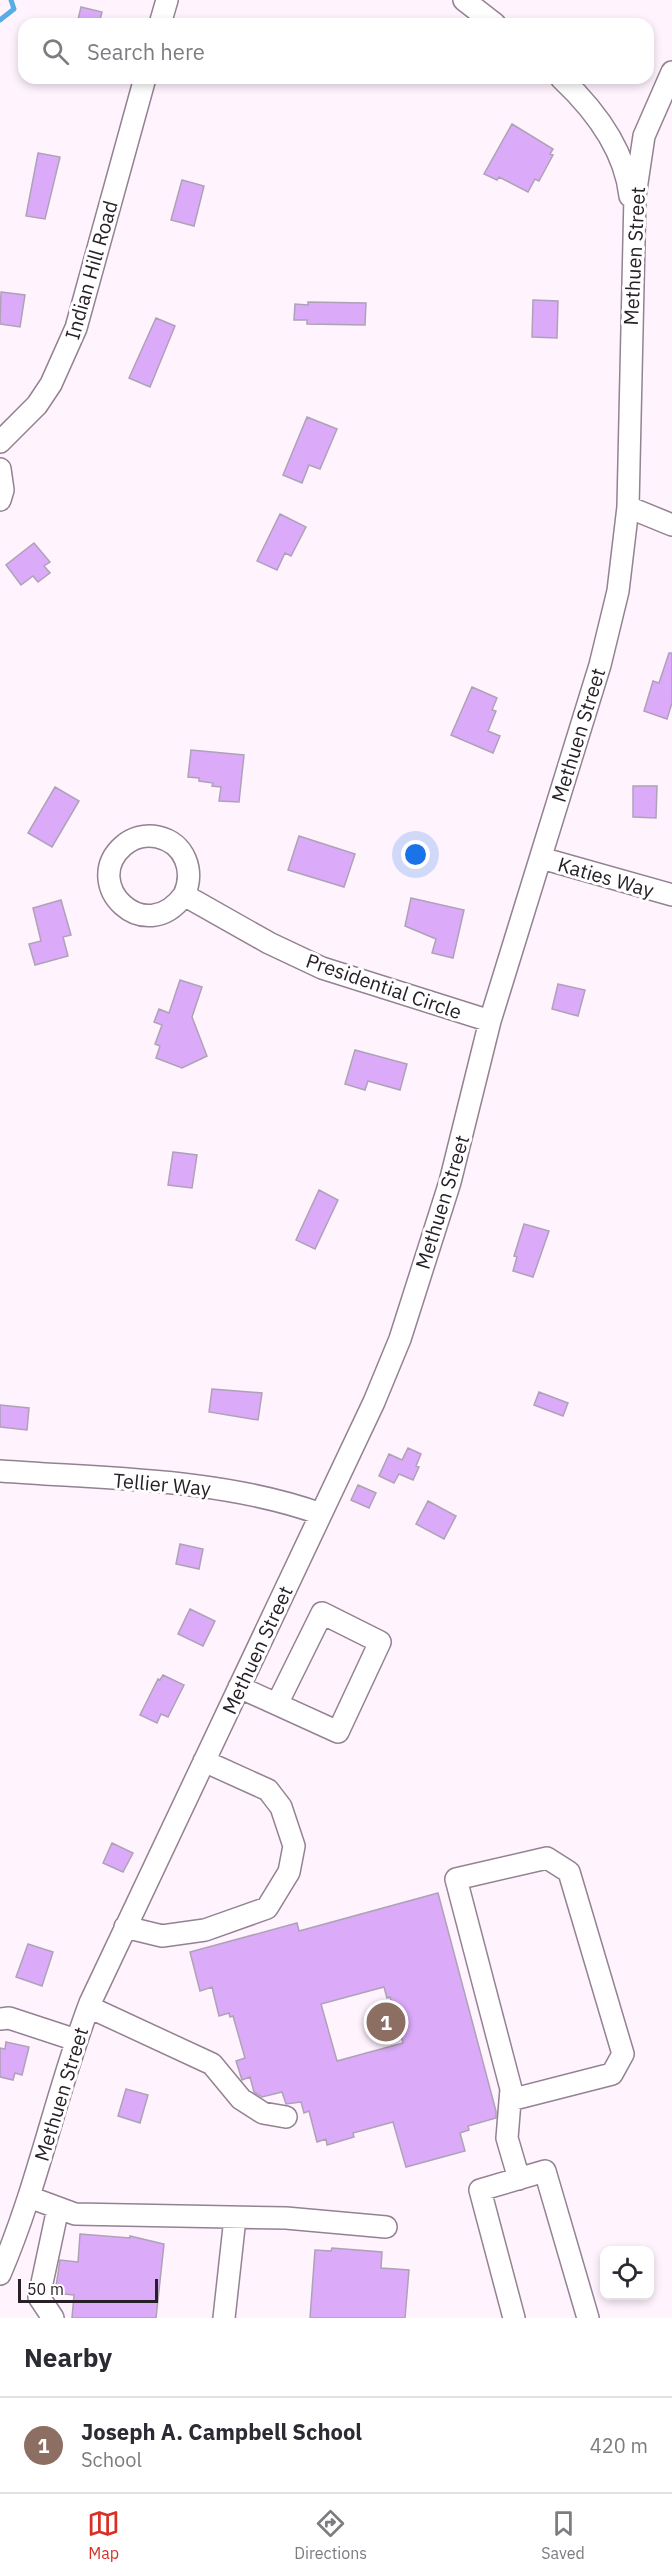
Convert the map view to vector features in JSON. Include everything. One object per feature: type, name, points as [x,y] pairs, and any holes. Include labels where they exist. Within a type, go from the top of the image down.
[{"type":"street","points":[[162,18],[167,0]]},
{"type":"street","points":[[464,0],[487,18]]},
{"type":"street","name":"Methuen Street","points":[[0,2274],[29,2197],[76,2040],[89,2007],[321,1514],[400,1340],[450,1182],[490,1022],[600,665],[618,591],[627,507],[633,221],[644,136],[672,72]]},
{"type":"street","name":"Indian Hill Road","points":[[0,442],[37,405],[51,384],[76,328],[143,84]]},
{"type":"street","points":[[567,84],[582,98],[610,139],[629,189],[633,221]]},
{"type":"street","points":[[0,469],[3,490],[0,500]]},
{"type":"street","points":[[627,507],[672,525]]},
{"type":"street","name":"Katies Way","points":[[541,858],[672,895]]},
{"type":"street","name":"Presidential Circle","points":[[184,895],[269,943],[322,968],[490,1022]]},
{"type":"street","name":"Tellier Way","points":[[0,1471],[242,1491],[282,1500],[321,1514]]},
{"type":"street","points":[[239,1687],[338,1732],[380,1642],[322,1614],[277,1704]]},
{"type":"street","points":[[125,1927],[162,1936],[205,1930],[267,1908],[289,1872],[294,1846],[281,1807],[268,1790],[204,1761]]},
{"type":"street","points":[[510,2100],[612,2074],[623,2054],[569,1872],[547,1858],[456,1879],[511,2089],[510,2100],[507,2138],[519,2179]]},
{"type":"street","points":[[89,2007],[212,2064],[241,2099],[263,2113],[286,2117]]},
{"type":"street","points":[[0,2019],[9,2018],[76,2040]]},
{"type":"street","points":[[513,2318],[480,2190],[545,2171],[588,2318]]},
{"type":"street","points":[[29,2197],[75,2214],[286,2218],[386,2227]]},
{"type":"street","points":[[53,2318],[39,2297],[57,2208]]},
{"type":"street","points":[[224,2318],[235,2217]]},
{"type":"building","points":[[81,7],[102,12],[100,18],[78,18]]},
{"type":"building","points":[[512,124],[553,149],[550,154],[553,155],[539,181],[535,179],[528,192],[499,177],[497,180],[484,174]]},
{"type":"building","points":[[38,153],[60,157],[45,219],[26,216]]},
{"type":"building","points":[[182,180],[204,186],[194,226],[171,220]]},
{"type":"building","points":[[1,292],[25,295],[20,327],[0,324]]},
{"type":"building","points":[[533,300],[558,301],[557,338],[532,337]]},
{"type":"building","points":[[308,302],[366,303],[365,325],[307,324],[307,320],[294,320],[295,304],[308,305]]},
{"type":"building","points":[[156,318],[175,326],[150,387],[129,378]]},
{"type":"building","points":[[307,417],[337,429],[320,469],[309,465],[302,483],[283,475]]},
{"type":"building","points":[[280,514],[306,527],[291,556],[285,553],[277,570],[257,561]]},
{"type":"building","points":[[34,543],[50,562],[44,566],[50,573],[38,582],[33,576],[21,585],[6,565]]},
{"type":"building","points":[[669,653],[672,653],[672,703],[667,719],[644,711],[653,681],[659,683]]},
{"type":"building","points":[[472,687],[497,698],[492,710],[496,711],[488,731],[500,736],[493,753],[451,735]]},
{"type":"building","points":[[191,750],[244,755],[239,802],[219,801],[221,787],[199,781],[199,778],[188,777]]},
{"type":"building","points":[[633,786],[657,786],[656,818],[633,817]]},
{"type":"building","points":[[55,787],[79,801],[52,847],[28,833]]},
{"type":"building","points":[[299,836],[355,854],[344,887],[288,870]]},
{"type":"building","points":[[411,898],[464,910],[453,958],[432,953],[436,939],[405,926]]},
{"type":"building","points":[[61,900],[71,935],[63,937],[68,956],[35,965],[29,944],[41,941],[33,908]]},
{"type":"building","points":[[180,980],[202,987],[192,1017],[207,1056],[182,1068],[156,1058],[160,1046],[155,1044],[162,1025],[154,1022],[159,1009],[169,1013]]},
{"type":"building","points":[[558,984],[585,990],[578,1016],[552,1009]]},
{"type":"building","points":[[355,1050],[407,1064],[400,1090],[368,1081],[365,1090],[345,1084]]},
{"type":"building","points":[[173,1152],[197,1155],[192,1188],[168,1185]]},
{"type":"building","points":[[319,1190],[338,1200],[315,1249],[296,1240]]},
{"type":"building","points":[[524,1224],[549,1231],[533,1277],[513,1271],[517,1257],[514,1256]]},
{"type":"building","points":[[212,1389],[262,1393],[258,1420],[209,1412]]},
{"type":"building","points":[[539,1392],[568,1403],[563,1416],[534,1405]]},
{"type":"building","points":[[0,1405],[29,1408],[27,1430],[0,1427]]},
{"type":"building","points":[[408,1448],[421,1454],[416,1466],[419,1467],[413,1480],[399,1474],[394,1483],[379,1476],[389,1454],[402,1460]]},
{"type":"building","points":[[358,1485],[376,1493],[369,1508],[351,1500]]},
{"type":"building","points":[[428,1501],[456,1516],[444,1539],[416,1524]]},
{"type":"building","points":[[180,1544],[203,1549],[199,1569],[176,1564]]},
{"type":"building","points":[[190,1609],[215,1621],[203,1646],[178,1634]]},
{"type":"building","points":[[163,1675],[184,1685],[168,1717],[161,1714],[157,1723],[140,1715],[158,1679],[160,1680]]},
{"type":"building","points":[[112,1843],[133,1853],[123,1872],[103,1863]]},
{"type":"building","points":[[438,1893],[496,2111],[496,2118],[468,2126],[469,2130],[460,2133],[465,2151],[406,2167],[393,2122],[353,2133],[354,2137],[327,2145],[326,2139],[317,2142],[309,2111],[304,2113],[301,2102],[286,2104],[282,2092],[262,2097],[254,2092],[250,2077],[242,2080],[236,2061],[245,2058],[233,2016],[230,2017],[229,2013],[219,2016],[212,1987],[200,1991],[190,1952],[297,1923],[299,1931]],"holes":[[[384,1987],[387,1998],[390,1997],[403,2043],[337,2061],[321,2004]]]},
{"type":"building","points":[[28,1944],[53,1952],[42,1986],[16,1977]]},
{"type":"building","points":[[6,2042],[29,2047],[22,2075],[15,2073],[13,2080],[0,2077],[0,2048],[5,2049]]},
{"type":"building","points":[[126,2089],[148,2095],[140,2123],[118,2116]]},
{"type":"building","points":[[80,2234],[130,2238],[130,2236],[164,2244],[156,2318],[72,2318],[74,2295],[55,2293],[60,2260],[78,2262]]},
{"type":"building","points":[[332,2248],[382,2252],[381,2268],[409,2270],[405,2318],[310,2318],[315,2250],[331,2251]]},
{"type":"waterway","points":[[0,20],[14,9],[11,0]]},
{"type":"place","name":"Joseph A. Campbell School","points":[[386,2022]]}]
